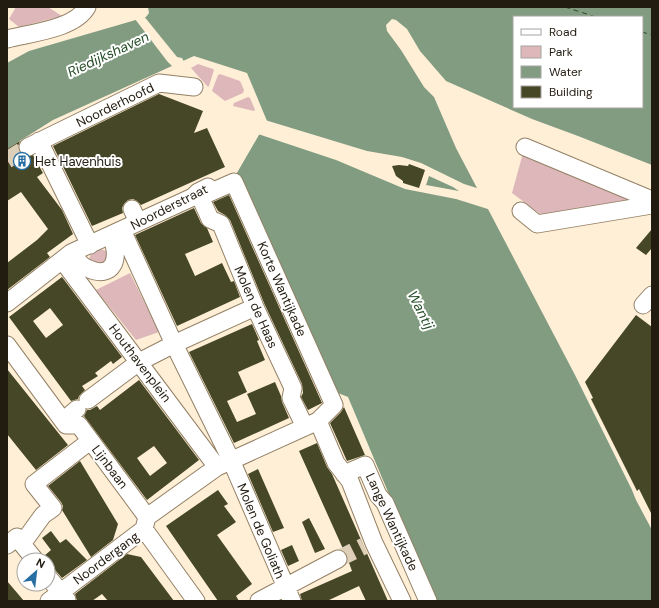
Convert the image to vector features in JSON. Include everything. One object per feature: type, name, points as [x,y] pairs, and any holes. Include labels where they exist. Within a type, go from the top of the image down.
[{"type":"street","points":[[7,39],[53,28],[74,21],[85,11],[87,7]]},
{"type":"street","name":"Noorderhoofd","points":[[90,245],[34,144],[159,83],[194,87]]},
{"type":"street","points":[[525,147],[652,200]]},
{"type":"street","name":"Noorderstraat","points":[[7,303],[67,257],[90,245],[127,222],[193,197],[226,177]]},
{"type":"street","name":"Korte Wantijkade","points":[[203,190],[209,193],[234,182],[334,405],[311,424]]},
{"type":"street","name":"Molen de Haas","points":[[203,190],[210,219],[221,224],[255,307],[293,388],[291,398],[311,424]]},
{"type":"street","points":[[521,211],[537,224],[652,204]]},
{"type":"street","points":[[67,257],[85,268],[96,272],[104,271],[112,267],[116,261],[114,243],[127,222]]},
{"type":"street","points":[[127,222],[174,344],[224,464]]},
{"type":"street","name":"Houthavenplein","points":[[67,257],[139,362],[224,464]]},
{"type":"street","points":[[7,345],[63,421],[139,362],[174,344],[255,307]]},
{"type":"street","name":"Lijnbaan","points":[[63,421],[66,424],[79,425],[196,601]]},
{"type":"street","name":"Noordergang","points":[[59,598],[145,523],[224,464],[311,424]]},
{"type":"street","name":"Lange Wantijkade","points":[[311,424],[336,463],[350,481],[369,544],[402,601]]},
{"type":"street","points":[[24,552],[15,545],[43,515],[53,508],[34,484],[90,441]]},
{"type":"street","name":"Molen de Goliath","points":[[224,464],[288,594]]},
{"type":"street","name":"Lange Wantijkade","points":[[344,474],[366,465],[378,495],[385,503],[428,601]]},
{"type":"street","points":[[259,601],[288,594],[338,559]]},
{"type":"green space","points":[[16,7],[48,7],[62,16],[19,27],[9,19]]},
{"type":"green space","points":[[198,64],[214,70],[208,87],[191,68]]},
{"type":"green space","points":[[220,74],[240,81],[244,90],[243,93],[225,101],[212,91],[218,75]]},
{"type":"green space","points":[[248,97],[250,98],[255,110],[254,111],[233,106],[234,103]]},
{"type":"green space","points":[[523,153],[647,201],[547,219],[512,193]]},
{"type":"green space","points":[[98,248],[106,251],[108,259],[102,266],[89,260],[91,252]]},
{"type":"green space","points":[[130,273],[159,332],[136,340],[96,290]]},
{"type":"water","points":[[148,7],[652,7],[652,165],[532,119],[446,81],[420,51],[407,29],[396,20],[392,19],[386,25],[387,31],[401,50],[424,87],[434,97],[456,148],[575,375],[652,530],[652,601],[434,601],[348,397],[338,393],[332,396],[234,178],[267,121],[247,73],[194,56],[53,120],[7,149],[7,63],[29,51],[146,17],[149,13]]},
{"type":"pier","points":[[143,15],[177,57],[182,58],[184,62],[173,67],[167,61],[135,19]]},
{"type":"pier","points":[[265,120],[367,151],[402,157],[421,163],[464,184],[480,189],[491,210],[456,199],[405,189],[336,160],[258,134]],"holes":[[[429,176],[459,191],[426,185]]]},
{"type":"building","points":[[159,94],[203,111],[194,133],[207,128],[225,167],[141,205],[133,199],[128,200],[122,208],[123,213],[92,226],[53,146]]},
{"type":"building","points":[[20,141],[18,146],[19,152],[27,157],[33,155],[43,173],[37,177],[62,210],[73,234],[47,253],[50,257],[7,290],[7,263],[37,240],[48,229],[21,192],[7,201],[7,149]]},
{"type":"building","points":[[409,164],[425,170],[419,188],[403,183],[403,181],[396,176],[392,166],[408,166]]},
{"type":"building","points":[[229,195],[322,403],[308,410],[301,397],[303,393],[302,384],[264,303],[230,220],[218,211],[213,202]]},
{"type":"building","points":[[194,208],[201,223],[207,228],[213,242],[185,254],[195,276],[222,263],[231,282],[234,281],[240,297],[177,326],[135,235]]},
{"type":"building","points":[[652,229],[652,248],[646,255],[636,248]]},
{"type":"building","points":[[62,277],[122,357],[113,364],[111,361],[95,373],[98,376],[82,386],[85,390],[78,399],[71,401],[9,317]],"holes":[[[50,308],[63,325],[46,338],[33,321]]]},
{"type":"building","points":[[636,315],[652,327],[652,515],[639,489],[637,491],[591,399],[593,398],[585,382]]},
{"type":"building","points":[[252,324],[265,360],[238,372],[247,392],[227,401],[237,422],[256,414],[247,394],[275,382],[289,418],[234,443],[189,352]]},
{"type":"building","points":[[7,369],[68,445],[36,470],[7,434]]},
{"type":"building","points":[[139,380],[199,460],[147,500],[84,416],[87,410],[97,406],[100,410]],"holes":[[[154,446],[167,463],[150,476],[137,458]]]},
{"type":"building","points":[[344,407],[365,455],[347,461],[330,423]]},
{"type":"building","points":[[317,443],[388,601],[366,601],[359,586],[327,601],[302,601],[300,594],[352,571],[347,555],[299,451]]},
{"type":"building","points":[[80,461],[118,524],[113,540],[91,557],[62,510],[63,506],[61,502],[48,486]]},
{"type":"building","points":[[258,469],[284,528],[273,532],[248,474]]},
{"type":"building","points":[[218,490],[228,504],[224,506],[236,522],[217,535],[252,584],[236,596],[239,601],[218,601],[166,526]]},
{"type":"building","points":[[309,518],[325,549],[315,553],[302,522]]},
{"type":"building","points":[[51,531],[60,543],[66,539],[87,560],[62,578],[56,571],[56,552],[49,552],[51,550],[42,538]]},
{"type":"building","points":[[292,545],[299,561],[288,566],[281,550]]},
{"type":"building","points":[[127,554],[141,557],[174,601],[108,601],[102,594],[92,601],[77,601],[75,594]]},
{"type":"building","points":[[7,581],[24,601],[7,601]]},
{"type":"ferry route","points":[[565,7],[593,16]]},
{"type":"ferry route","points":[[643,32],[652,35]]},
{"type":"tunnel","points":[[7,160],[28,147]]},
{"type":"tunnel","points":[[338,559],[364,546]]},
{"type":"place","name":"Het Havenhuis","points":[[22,161]]},
{"type":"water label","name":"Riedijkshaven","points":[[108,54]]},
{"type":"water label","name":"Wantij","points":[[421,310]]}]
